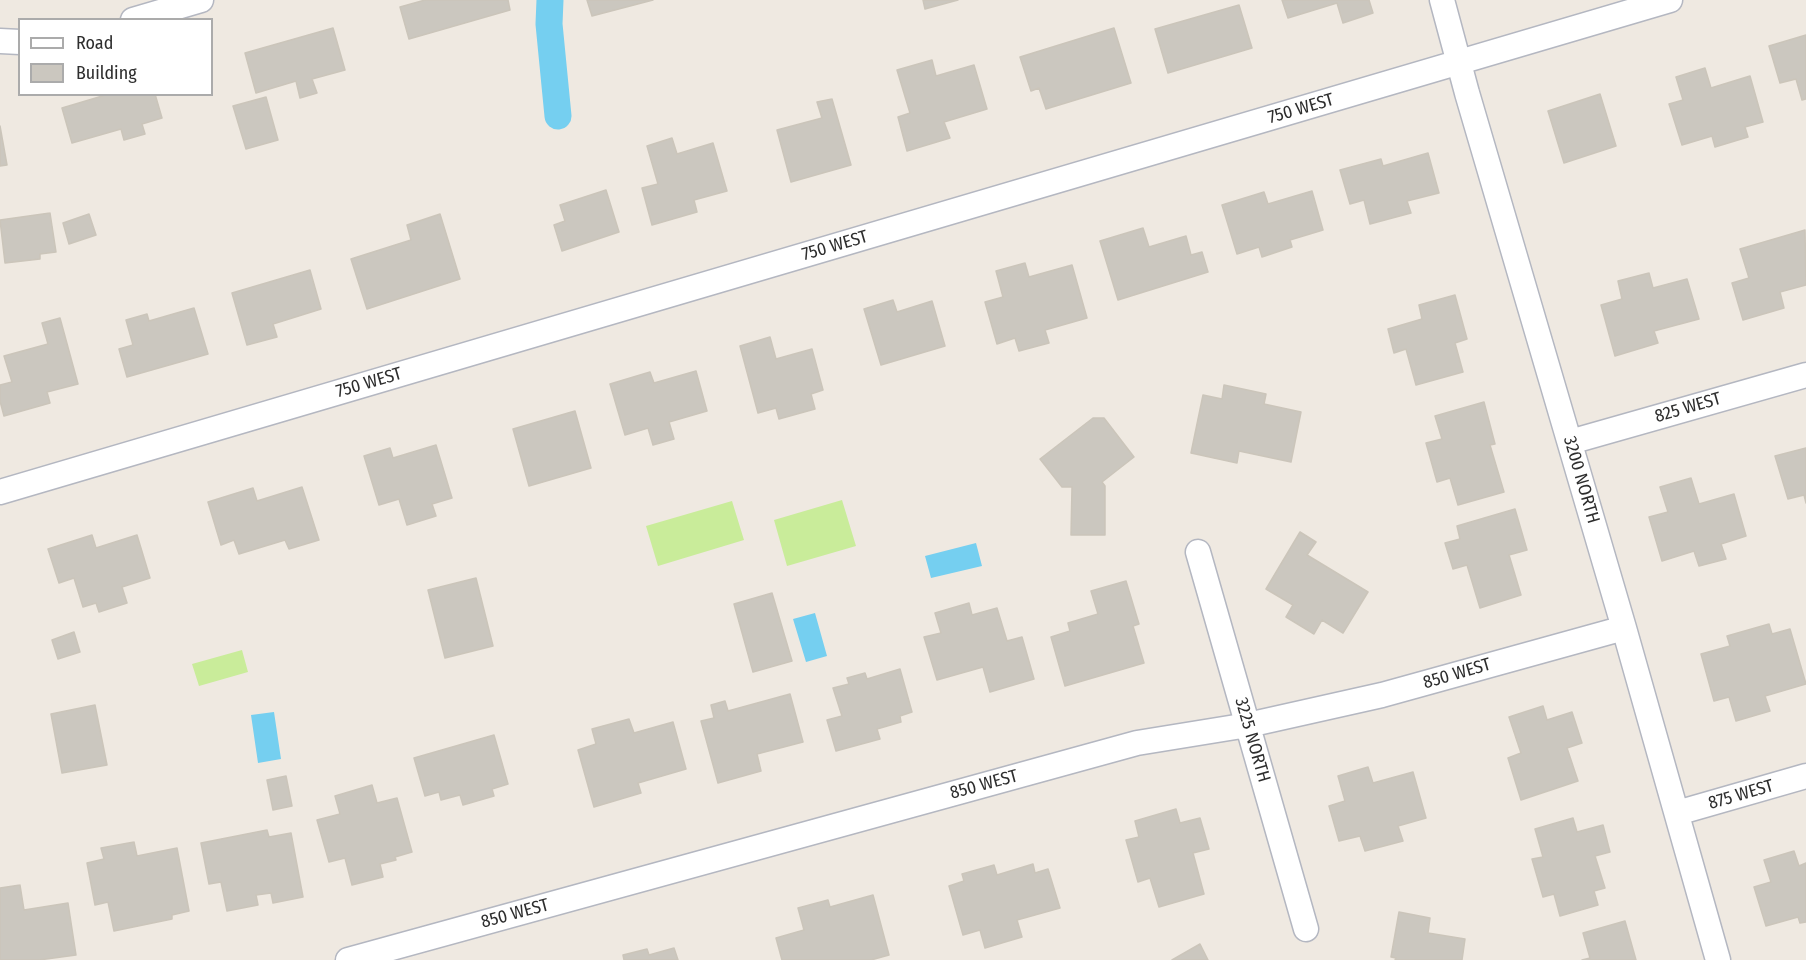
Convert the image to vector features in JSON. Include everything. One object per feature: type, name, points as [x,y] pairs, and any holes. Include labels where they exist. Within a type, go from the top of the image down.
[{"type":"street","points":[[140,18],[201,0]]},
{"type":"street","name":"3200 NORTH","points":[[1442,0],[1458,63],[1624,628],[1718,960]]},
{"type":"street","name":"750 WEST","points":[[0,492],[1670,0]]},
{"type":"street","points":[[0,41],[18,42]]},
{"type":"street","name":"825 WEST","points":[[1570,442],[1806,375]]},
{"type":"street","name":"3225 NORTH","points":[[1198,552],[1306,929]]},
{"type":"street","name":"850 WEST","points":[[348,960],[1137,743],[1248,725],[1382,695],[1624,628]]},
{"type":"street","name":"875 WEST","points":[[1677,813],[1806,776]]},
{"type":"green space","points":[[842,500],[856,546],[787,566],[774,520]]},
{"type":"green space","points":[[732,501],[744,540],[658,566],[646,526]]},
{"type":"green space","points":[[242,650],[248,672],[199,686],[192,664]]},
{"type":"water","points":[[976,543],[982,566],[931,578],[925,556]]},
{"type":"water","points":[[815,613],[827,656],[806,662],[793,619]]},
{"type":"water","points":[[274,712],[281,759],[258,763],[251,715]]},
{"type":"building","points":[[425,0],[508,0],[510,10],[409,39],[400,7]]},
{"type":"building","points":[[587,0],[653,0],[592,16]]},
{"type":"building","points":[[923,0],[958,0],[925,9]]},
{"type":"building","points":[[1282,0],[1369,0],[1373,13],[1343,23],[1337,3],[1288,18]]},
{"type":"building","points":[[1239,5],[1252,48],[1168,73],[1155,29]]},
{"type":"building","points":[[333,28],[345,70],[312,79],[317,93],[300,98],[296,81],[256,93],[245,53]]},
{"type":"building","points":[[1114,28],[1131,83],[1046,109],[1039,88],[1031,91],[1020,57]]},
{"type":"building","points":[[1806,35],[1806,99],[1802,100],[1796,79],[1780,83],[1769,46]]},
{"type":"building","points":[[932,60],[936,76],[974,65],[987,109],[944,122],[950,138],[907,151],[898,117],[910,113],[897,70]]},
{"type":"building","points":[[1705,68],[1711,88],[1750,76],[1763,122],[1745,127],[1748,137],[1715,147],[1712,136],[1682,145],[1669,104],[1683,100],[1676,77]]},
{"type":"building","points":[[1600,94],[1616,146],[1564,163],[1548,111]]},
{"type":"building","points":[[102,96],[156,96],[162,118],[142,124],[145,134],[124,140],[121,129],[72,143],[62,108]]},
{"type":"building","points":[[266,97],[278,140],[246,149],[233,106]]},
{"type":"building","points":[[832,99],[851,165],[791,182],[777,130],[822,118],[817,102]]},
{"type":"building","points":[[0,126],[7,165],[0,166]]},
{"type":"building","points":[[672,138],[677,154],[713,143],[727,191],[694,200],[697,212],[652,225],[642,188],[658,184],[647,146]]},
{"type":"building","points":[[1428,153],[1439,193],[1407,201],[1411,213],[1370,224],[1364,200],[1350,204],[1340,170],[1381,159],[1383,166]]},
{"type":"building","points":[[606,190],[619,232],[562,251],[554,225],[565,221],[560,205]]},
{"type":"building","points":[[1312,191],[1323,230],[1290,240],[1292,247],[1262,257],[1259,247],[1237,254],[1222,205],[1264,192],[1268,204]]},
{"type":"building","points":[[50,213],[56,252],[40,254],[40,259],[5,263],[0,220]]},
{"type":"building","points":[[89,214],[96,235],[69,244],[63,223]]},
{"type":"building","points":[[440,214],[460,279],[367,309],[351,259],[411,240],[407,225]]},
{"type":"building","points":[[1143,228],[1149,247],[1186,236],[1191,255],[1202,252],[1208,272],[1118,300],[1100,241]]},
{"type":"building","points":[[1805,230],[1806,285],[1780,292],[1784,308],[1743,320],[1732,283],[1749,278],[1740,249]]},
{"type":"building","points":[[1025,263],[1029,277],[1072,265],[1087,318],[1045,330],[1049,343],[1019,351],[1015,338],[997,344],[985,302],[1003,297],[996,271]]},
{"type":"building","points":[[310,270],[321,309],[273,324],[277,337],[247,345],[232,293]]},
{"type":"building","points":[[1649,273],[1653,288],[1687,279],[1699,319],[1654,331],[1658,343],[1615,356],[1601,305],[1622,299],[1618,281]]},
{"type":"building","points":[[1455,295],[1467,339],[1455,343],[1463,372],[1416,385],[1406,349],[1394,353],[1388,329],[1422,319],[1419,305]]},
{"type":"building","points":[[893,300],[897,312],[932,301],[945,346],[881,365],[864,309]]},
{"type":"building","points":[[194,308],[208,354],[127,377],[119,349],[133,345],[126,320],[147,314],[149,321]]},
{"type":"building","points":[[60,318],[78,384],[47,392],[50,403],[4,416],[0,401],[0,385],[12,382],[4,356],[48,344],[42,323]]},
{"type":"building","points":[[770,337],[776,359],[812,349],[823,390],[811,394],[815,409],[779,419],[776,408],[758,413],[740,346]]},
{"type":"building","points":[[696,371],[707,411],[669,422],[674,439],[653,445],[648,428],[625,435],[610,384],[650,372],[654,383]]},
{"type":"building","points":[[1224,385],[1266,394],[1264,404],[1301,412],[1291,462],[1239,451],[1237,463],[1191,453],[1203,395],[1222,399]]},
{"type":"building","points":[[1484,402],[1495,444],[1490,445],[1504,492],[1458,505],[1450,478],[1437,482],[1426,443],[1442,439],[1435,416]]},
{"type":"building","points":[[575,411],[591,468],[529,486],[513,429]]},
{"type":"building","points":[[1093,418],[1104,418],[1134,457],[1102,482],[1105,486],[1105,535],[1071,535],[1072,487],[1062,487],[1040,459]]},
{"type":"building","points":[[436,445],[452,498],[432,504],[436,516],[407,525],[399,499],[379,505],[364,456],[390,448],[393,458]]},
{"type":"building","points":[[1806,448],[1806,503],[1804,495],[1788,499],[1775,456]]},
{"type":"building","points":[[1691,478],[1699,504],[1734,494],[1746,536],[1721,544],[1726,559],[1699,566],[1694,551],[1662,561],[1649,517],[1668,512],[1660,487]]},
{"type":"building","points":[[302,487],[319,540],[289,549],[285,540],[239,554],[234,540],[221,545],[208,502],[253,488],[257,501]]},
{"type":"building","points":[[1515,509],[1527,550],[1509,555],[1521,595],[1480,608],[1467,565],[1453,569],[1445,543],[1460,539],[1457,526]]},
{"type":"building","points":[[1300,532],[1316,542],[1307,555],[1368,592],[1343,633],[1322,620],[1314,634],[1286,617],[1293,605],[1266,589]]},
{"type":"building","points":[[92,535],[96,548],[137,535],[150,578],[122,587],[127,603],[99,612],[96,603],[83,607],[74,578],[59,583],[48,549]]},
{"type":"building","points":[[476,578],[493,646],[445,658],[428,590]]},
{"type":"building","points":[[1126,581],[1139,624],[1133,626],[1144,663],[1065,686],[1051,637],[1070,631],[1068,623],[1098,614],[1091,591]]},
{"type":"building","points":[[772,593],[792,661],[753,672],[734,604]]},
{"type":"building","points":[[969,603],[972,615],[997,608],[1007,641],[1022,637],[1034,679],[990,692],[983,667],[937,680],[924,637],[941,633],[935,613]]},
{"type":"building","points":[[1769,624],[1772,634],[1790,629],[1806,684],[1765,696],[1770,711],[1736,721],[1729,697],[1714,701],[1701,654],[1730,646],[1727,636]]},
{"type":"building","points":[[74,632],[80,652],[58,659],[52,640]]},
{"type":"building","points":[[900,669],[912,712],[900,716],[901,722],[877,729],[880,739],[836,751],[827,720],[842,716],[833,688],[849,684],[847,678],[865,673],[867,679]]},
{"type":"building","points":[[790,694],[803,742],[757,754],[761,771],[718,783],[701,721],[714,718],[711,705],[725,701],[728,711]]},
{"type":"building","points":[[95,705],[107,765],[62,773],[51,714]]},
{"type":"building","points":[[1543,706],[1547,720],[1572,712],[1582,743],[1567,748],[1578,781],[1521,800],[1508,758],[1521,753],[1509,717]]},
{"type":"building","points":[[629,719],[634,733],[673,722],[686,769],[638,783],[641,793],[594,807],[578,750],[596,744],[592,729]]},
{"type":"building","points":[[494,735],[508,784],[492,789],[494,796],[463,805],[460,795],[441,800],[439,792],[425,796],[414,758]]},
{"type":"building","points":[[1368,767],[1373,783],[1413,772],[1426,818],[1398,826],[1403,841],[1365,851],[1360,836],[1339,841],[1329,806],[1345,801],[1338,776]]},
{"type":"building","points":[[286,776],[292,806],[273,810],[267,780]]},
{"type":"building","points":[[372,785],[377,803],[397,798],[412,852],[395,857],[396,860],[380,864],[383,877],[352,885],[345,858],[329,862],[317,820],[340,814],[335,796]]},
{"type":"building","points":[[1176,809],[1180,823],[1200,818],[1209,849],[1193,853],[1204,894],[1159,907],[1150,878],[1138,882],[1126,840],[1139,837],[1135,821]]},
{"type":"building","points":[[1573,818],[1577,832],[1603,825],[1610,852],[1595,856],[1605,888],[1594,891],[1598,905],[1560,916],[1554,894],[1543,897],[1532,859],[1543,857],[1535,829]]},
{"type":"building","points":[[267,830],[269,837],[291,833],[303,897],[273,903],[271,893],[256,895],[258,905],[227,911],[221,882],[209,884],[201,843]]},
{"type":"building","points":[[134,842],[137,856],[177,848],[189,911],[172,915],[172,919],[114,931],[108,902],[95,905],[87,863],[104,859],[101,848]]},
{"type":"building","points":[[1794,851],[1799,866],[1806,863],[1806,922],[1800,923],[1798,917],[1766,926],[1754,887],[1771,882],[1764,860]]},
{"type":"building","points":[[1033,864],[1035,873],[1048,869],[1060,908],[1017,920],[1022,937],[985,948],[980,930],[963,935],[949,886],[964,881],[962,874],[994,865],[997,875]]},
{"type":"building","points":[[20,885],[24,910],[68,903],[76,955],[39,960],[0,960],[0,888]]},
{"type":"building","points":[[873,895],[889,955],[871,960],[782,960],[776,938],[804,930],[798,908],[828,900],[830,907]]},
{"type":"building","points":[[1399,912],[1430,918],[1428,933],[1465,939],[1462,960],[1395,960],[1396,958],[1391,957]]},
{"type":"building","points":[[1625,921],[1636,960],[1582,960],[1590,958],[1583,933]]},
{"type":"building","points":[[1200,944],[1208,960],[1172,960]]},
{"type":"building","points":[[674,948],[678,960],[624,960],[623,955],[647,949],[649,955]]},
{"type":"waterway","points":[[550,0],[549,24],[558,116]]}]
